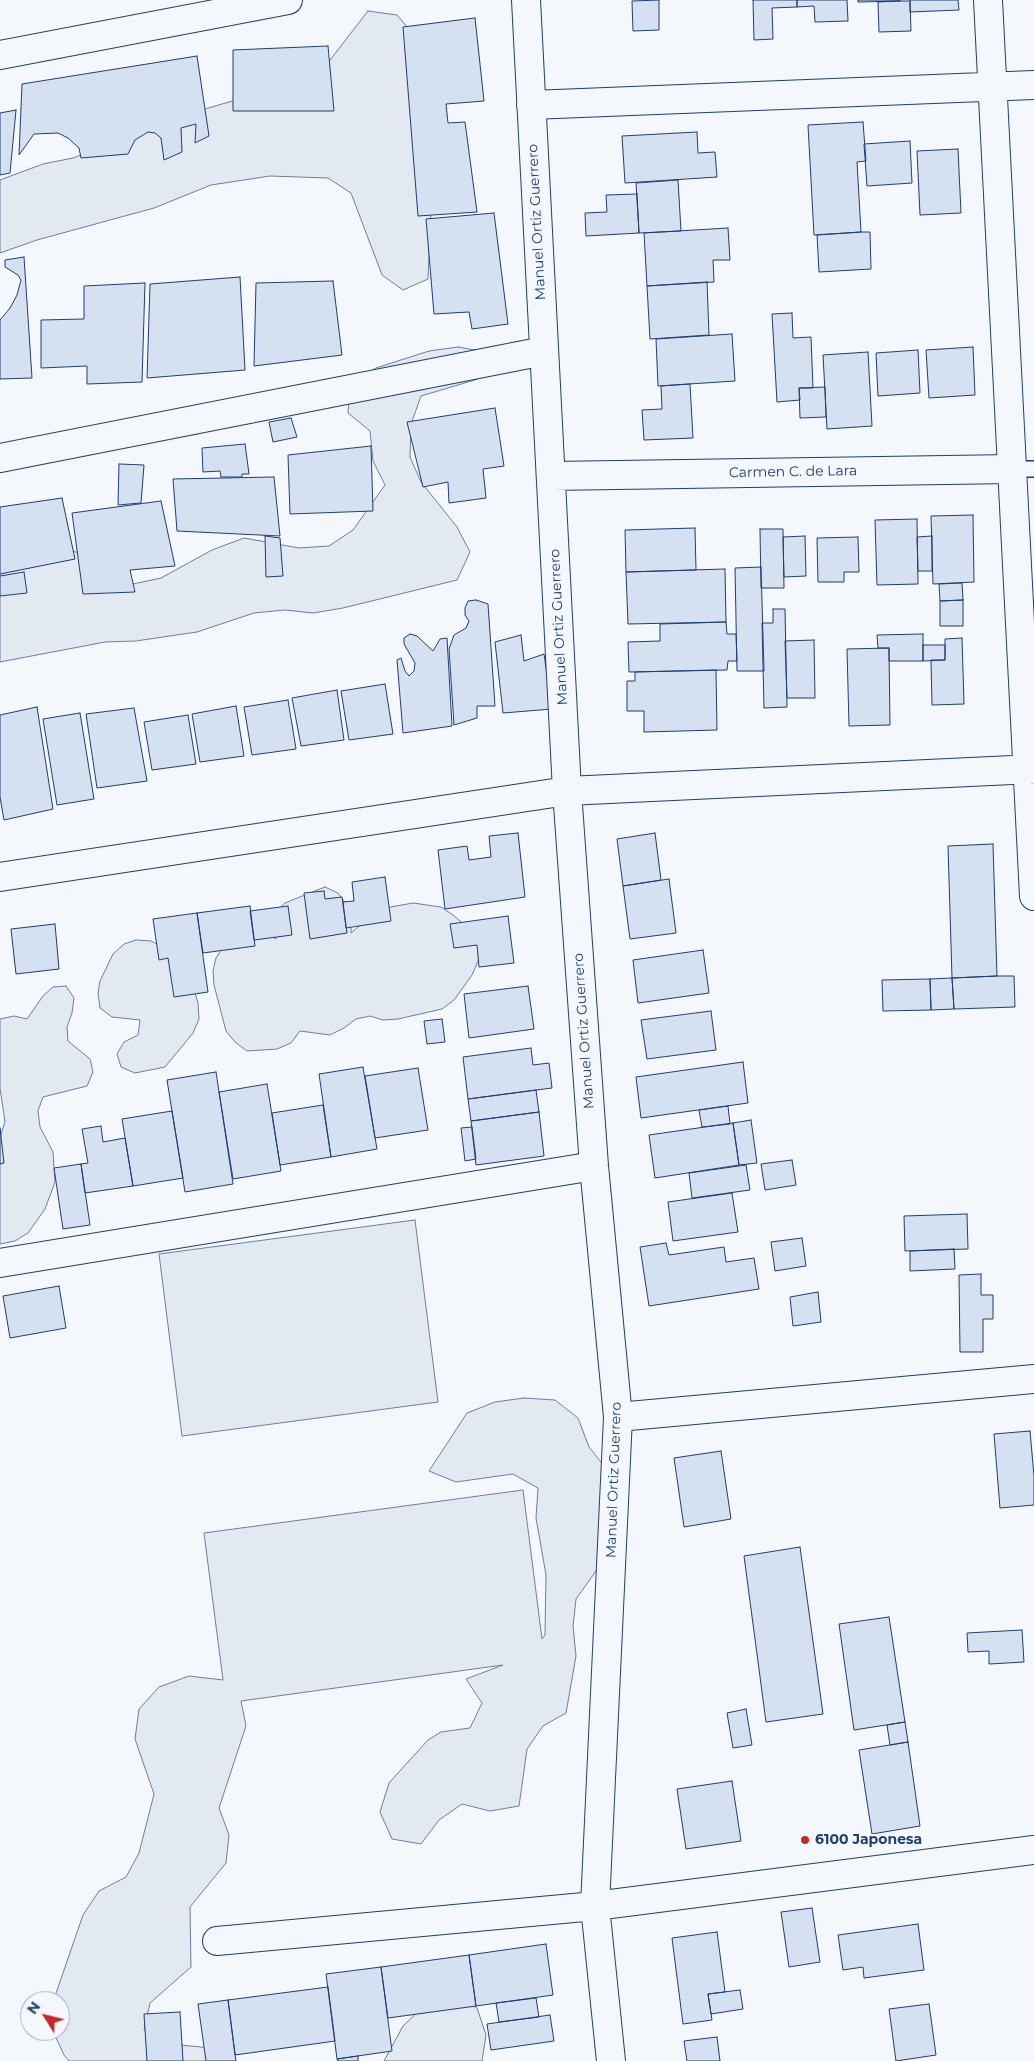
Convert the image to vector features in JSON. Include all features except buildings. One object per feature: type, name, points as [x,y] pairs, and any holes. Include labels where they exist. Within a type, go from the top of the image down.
[{"type":"street","points":[[0,55],[288,0]]},
{"type":"street","name":"Manuel Ortiz Guerrero","points":[[526,0],[567,791],[594,1166],[618,1417],[595,1906],[611,2061]]},
{"type":"street","points":[[988,0],[992,86],[1023,469],[1034,896]]},
{"type":"street","points":[[531,105],[1034,85]]},
{"type":"street","points":[[0,458],[544,351]]},
{"type":"street","name":"Carmen C. de Lara","points":[[551,476],[1023,469]]},
{"type":"street","points":[[0,876],[567,791],[1031,769]]},
{"type":"street","points":[[0,1263],[594,1166]]},
{"type":"street","points":[[618,1417],[1034,1379]]},
{"type":"street","points":[[217,1942],[595,1906],[1034,1850]]},
{"type":"shaded area","points":[[368,11],[397,15],[418,40],[436,97],[428,279],[403,290],[382,275],[351,193],[328,178],[270,176],[211,185],[154,208],[37,240],[0,253],[0,180],[43,164],[73,158],[167,120],[308,79],[330,60]]},
{"type":"shaded area","points":[[458,347],[486,352],[478,379],[421,396],[411,424],[410,457],[421,482],[457,527],[470,552],[457,580],[343,608],[313,613],[285,610],[254,613],[197,632],[136,641],[105,642],[0,662],[0,573],[58,547],[83,554],[133,584],[161,578],[212,550],[244,538],[299,548],[329,546],[353,530],[385,485],[373,461],[370,431],[348,413],[350,383],[376,368],[429,351]]},
{"type":"shaded area","points":[[325,887],[338,893],[347,905],[351,919],[351,933],[372,915],[385,908],[413,903],[441,907],[474,933],[481,946],[478,961],[472,975],[454,1000],[442,1009],[398,1019],[383,1020],[370,1016],[356,1019],[330,1035],[300,1031],[291,1043],[277,1049],[247,1051],[235,1042],[226,1031],[214,985],[213,971],[216,958],[224,946],[265,932],[276,939],[271,927],[274,913],[285,903]]},
{"type":"shaded area","points":[[136,940],[151,941],[163,947],[190,976],[198,1003],[199,1019],[193,1033],[165,1067],[135,1073],[121,1067],[117,1054],[124,1042],[138,1035],[140,1020],[112,1017],[100,1008],[98,993],[100,981],[113,954],[124,944]]},
{"type":"shaded area","points":[[66,986],[74,998],[72,1013],[67,1027],[68,1041],[90,1059],[93,1072],[87,1086],[43,1097],[38,1111],[40,1127],[53,1152],[55,1182],[45,1209],[28,1233],[15,1241],[0,1244],[0,1137],[5,1122],[0,1088],[0,1019],[14,1016],[27,1019],[43,996],[53,987]]},
{"type":"shaded area","points":[[415,1220],[438,1402],[182,1436],[159,1254]]},
{"type":"shaded area","points":[[524,1398],[555,1400],[578,1418],[589,1447],[608,1471],[611,1550],[576,1599],[573,1626],[576,1656],[566,1713],[543,1726],[527,1749],[519,1806],[490,1811],[462,1804],[439,1820],[421,1844],[392,1839],[380,1812],[389,1783],[428,1740],[441,1732],[470,1728],[482,1703],[466,1679],[503,1665],[241,1701],[246,1726],[219,1808],[229,1835],[226,1863],[190,1907],[191,1967],[150,2003],[144,2030],[170,2044],[201,2047],[228,2055],[234,2061],[69,2061],[58,2041],[70,2041],[70,1991],[57,1991],[83,1915],[99,1891],[126,1877],[139,1853],[154,1794],[135,1739],[139,1709],[159,1687],[189,1676],[223,1680],[204,1533],[523,1490],[542,1639],[545,1635],[546,1575],[536,1518],[538,1488],[513,1474],[456,1482],[429,1471],[467,1413],[495,1402]]},
{"type":"shaded area","points":[[451,1994],[477,2008],[486,2035],[482,2061],[384,2061],[403,2026],[426,2004]]},
{"type":"place","name":"6100 Japonesa","points":[[805,1840]]}]
